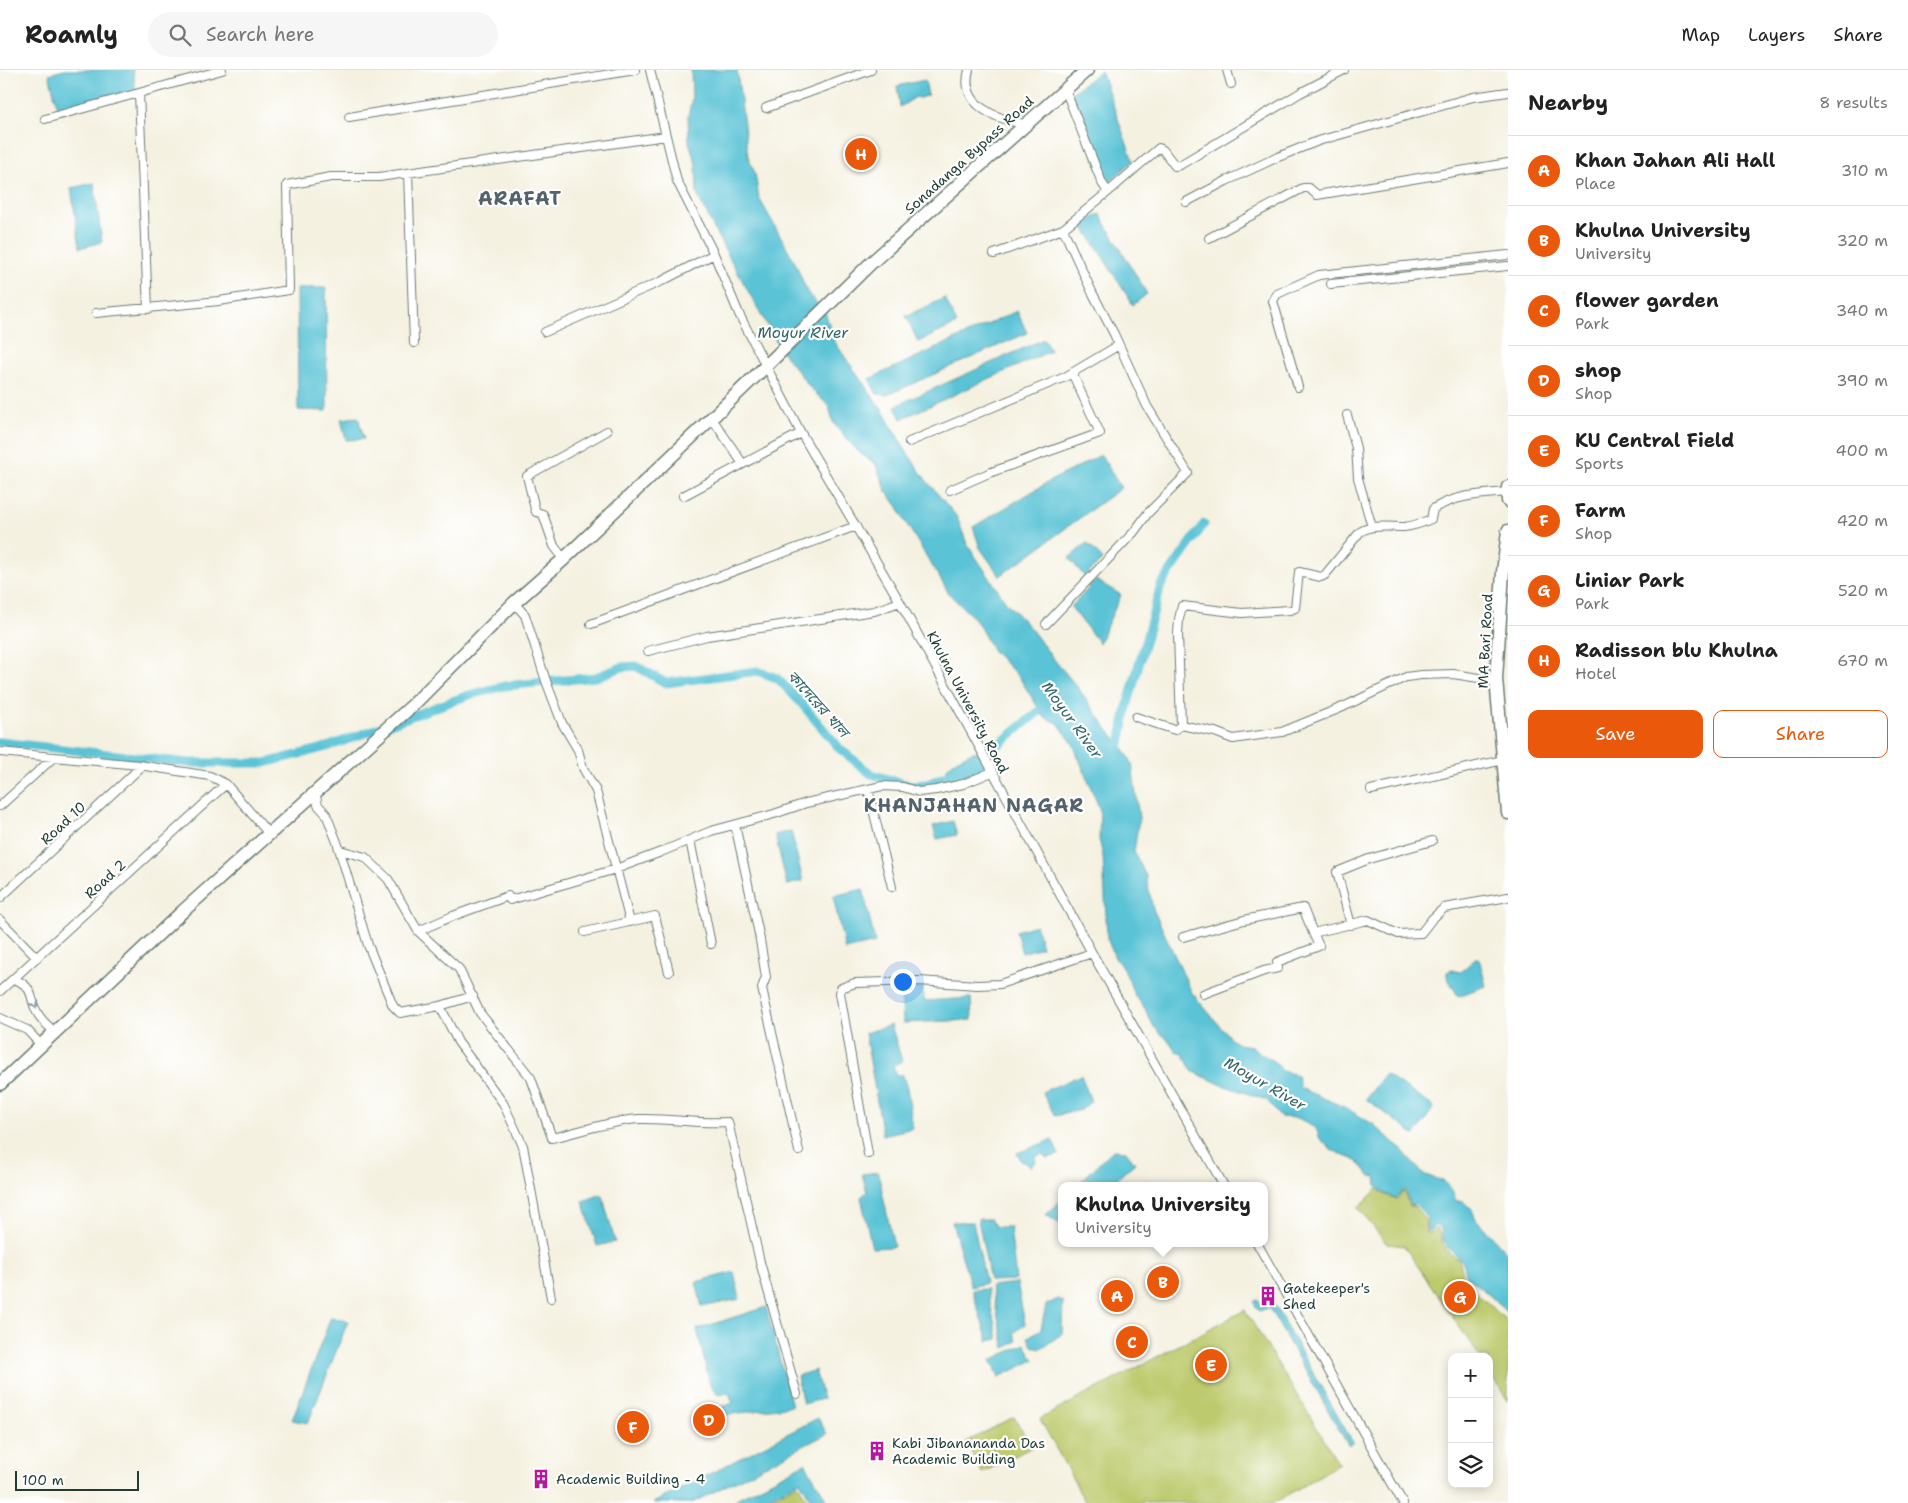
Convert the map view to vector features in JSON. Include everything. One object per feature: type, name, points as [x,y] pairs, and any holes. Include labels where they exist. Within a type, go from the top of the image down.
[{"type":"main road","name":"Sonadanga Bypass Road","points":[[0,1084],[182,912],[413,705],[514,603],[564,559],[871,263],[1087,70]]},
{"type":"main road","name":"MA Bari Road","points":[[1508,531],[1503,572],[1496,679],[1508,813]]},
{"type":"street","points":[[46,118],[222,70]]},
{"type":"street","points":[[349,116],[635,70]]},
{"type":"street","name":"Khulna University Road","points":[[650,70],[677,181],[714,254],[739,314],[770,362],[801,433],[900,602],[1092,953],[1222,1182]]},
{"type":"street","points":[[766,108],[871,70]]},
{"type":"street","points":[[969,70],[968,89],[973,99],[980,106],[992,115],[1025,124]]},
{"type":"street","points":[[1227,70],[1231,84]]},
{"type":"street","points":[[994,254],[1063,229],[1159,148],[1163,150],[1175,166],[1180,165],[1300,93],[1344,70]]},
{"type":"street","points":[[1065,89],[1102,183],[1108,192]]},
{"type":"street","points":[[1186,202],[1226,181],[1318,141],[1473,97],[1508,92]]},
{"type":"street","points":[[139,93],[148,308]]},
{"type":"street","points":[[96,314],[219,301],[289,290],[287,185],[331,177],[379,177],[666,136]]},
{"type":"street","points":[[1209,238],[1303,188],[1308,188],[1317,195],[1508,163]]},
{"type":"street","points":[[408,173],[414,343]]},
{"type":"street","points":[[1046,624],[1188,472],[1148,406],[1063,229]]},
{"type":"street","points":[[545,332],[662,281],[714,254]]},
{"type":"street","points":[[1298,387],[1273,301],[1277,294],[1319,275],[1508,255]]},
{"type":"street","points":[[1331,284],[1508,266]]},
{"type":"street","points":[[1352,272],[1353,282]]},
{"type":"street","points":[[909,442],[1072,373],[1119,345]]},
{"type":"street","points":[[950,490],[989,473],[1100,433],[1072,373]]},
{"type":"street","points":[[1346,415],[1356,448],[1358,478],[1372,527]]},
{"type":"street","points":[[711,417],[742,464]]},
{"type":"street","points":[[564,559],[554,546],[543,514],[536,512],[527,476],[607,431]]},
{"type":"street","points":[[684,496],[801,433]]},
{"type":"street","points":[[1181,726],[1178,634],[1182,606],[1242,613],[1290,610],[1295,608],[1300,572],[1321,577],[1325,575],[1360,532],[1372,527],[1406,527],[1420,524],[1431,519],[1433,509],[1465,496],[1508,494]]},
{"type":"street","points":[[591,624],[856,526]]},
{"type":"street","points":[[648,651],[707,636],[874,611],[900,602]]},
{"type":"street","points":[[514,603],[525,615],[550,693],[562,723],[578,750],[584,768],[596,791],[630,922]]},
{"type":"street","points":[[1136,717],[1175,730],[1181,726],[1215,732],[1233,739],[1282,732],[1343,707],[1406,677],[1453,674],[1496,679]]},
{"type":"street","points":[[0,752],[142,766],[210,776],[226,784],[269,834]]},
{"type":"street","points":[[0,806],[54,757]]},
{"type":"street","points":[[1372,790],[1503,760]]},
{"type":"street","name":"Road 10","points":[[0,898],[142,766]]},
{"type":"street","points":[[418,931],[508,896],[510,900],[616,869],[711,831],[806,802],[882,786],[903,787],[919,792],[936,790],[963,784],[992,772]]},
{"type":"street","name":"Road 2","points":[[0,991],[226,784]]},
{"type":"street","points":[[868,789],[892,887]]},
{"type":"street","points":[[314,792],[318,805],[326,814],[340,850],[368,945],[393,1006],[400,1013],[440,1006],[473,996]]},
{"type":"street","points":[[735,825],[759,934],[766,977],[762,988],[799,1151]]},
{"type":"street","points":[[690,840],[711,944]]},
{"type":"street","points":[[1351,925],[1337,872],[1369,859],[1432,841]]},
{"type":"street","points":[[340,850],[365,857],[388,879],[418,931],[459,969],[480,1013],[531,1078],[552,1138],[619,1121],[642,1119],[713,1123],[728,1122],[760,1262],[797,1394]]},
{"type":"street","points":[[1312,933],[1368,920],[1398,934],[1421,933],[1444,908],[1508,897]]},
{"type":"street","points":[[1183,937],[1244,920],[1303,908],[1319,946],[1276,962],[1278,968],[1203,994]]},
{"type":"street","points":[[585,932],[655,916],[669,972]]},
{"type":"street","points":[[0,920],[37,958]]},
{"type":"street","points":[[868,1154],[840,993],[841,988],[855,983],[919,981],[976,985],[1000,984],[1092,953]]},
{"type":"street","points":[[15,979],[23,983],[31,992],[39,1016],[55,1032]]},
{"type":"street","points":[[440,1006],[458,1042],[503,1103],[524,1146],[551,1298]]},
{"type":"street","points":[[0,1018],[27,1030],[41,1046]]},
{"type":"street","points":[[1259,1247],[1403,1503]]},
{"type":"green space","points":[[1377,1189],[1385,1195],[1397,1199],[1404,1191],[1409,1207],[1414,1206],[1425,1219],[1426,1232],[1431,1233],[1436,1228],[1443,1244],[1451,1254],[1459,1259],[1465,1282],[1508,1322],[1508,1401],[1493,1377],[1493,1353],[1477,1353],[1404,1246],[1387,1244],[1358,1208]]},
{"type":"green space","points":[[1245,1310],[1339,1464],[1274,1503],[1086,1503],[1040,1419]]},
{"type":"green space","points":[[1014,1417],[1032,1447],[982,1473],[966,1442]]},
{"type":"green space","points":[[798,1484],[809,1503],[761,1503]]},
{"type":"water","points":[[65,70],[133,70],[136,93],[59,113],[49,74]]},
{"type":"water","name":"Moyur River","points":[[691,70],[737,70],[748,156],[755,173],[759,198],[795,262],[807,292],[825,312],[836,344],[882,410],[926,480],[957,517],[967,544],[1006,602],[1031,629],[1078,688],[1124,749],[1132,763],[1139,818],[1134,852],[1146,876],[1153,909],[1192,993],[1232,1040],[1238,1044],[1252,1046],[1275,1062],[1282,1071],[1297,1075],[1300,1088],[1344,1107],[1373,1124],[1402,1150],[1423,1174],[1445,1182],[1452,1191],[1456,1201],[1463,1201],[1472,1210],[1476,1219],[1508,1254],[1508,1314],[1501,1305],[1466,1276],[1461,1260],[1444,1242],[1441,1228],[1435,1225],[1431,1231],[1427,1230],[1427,1217],[1415,1204],[1410,1206],[1405,1189],[1396,1198],[1385,1194],[1377,1187],[1376,1176],[1370,1177],[1357,1160],[1331,1149],[1320,1139],[1316,1128],[1298,1118],[1280,1117],[1267,1100],[1222,1085],[1192,1071],[1183,1054],[1176,1051],[1169,1041],[1154,1027],[1144,1007],[1134,994],[1125,971],[1115,958],[1107,938],[1103,856],[1099,839],[1100,810],[1073,744],[1058,723],[1044,717],[1019,677],[993,651],[976,620],[950,595],[898,507],[887,492],[875,463],[861,454],[842,434],[833,422],[829,406],[812,390],[781,350],[719,239],[697,194],[696,164],[689,142],[688,116],[692,99]]},
{"type":"water","points":[[1101,71],[1133,161],[1105,186],[1071,93]]},
{"type":"water","points":[[925,80],[928,95],[920,98],[916,97],[900,107],[897,86]]},
{"type":"water","points":[[94,183],[102,242],[80,248],[71,188]]},
{"type":"water","points":[[1100,214],[1147,294],[1133,305],[1082,224]]},
{"type":"water","points":[[297,288],[326,288],[327,411],[298,410]]},
{"type":"water","points":[[945,298],[957,324],[918,342],[906,316]]},
{"type":"water","points":[[1017,311],[1027,333],[887,395],[877,394],[869,379]]},
{"type":"water","points":[[1044,339],[1050,351],[901,419],[895,406]]},
{"type":"water","points":[[358,417],[364,439],[346,440],[341,419]]},
{"type":"water","points":[[1101,455],[1121,488],[1000,576],[980,548],[973,527],[1052,480]]},
{"type":"water","points":[[1087,543],[1103,559],[1085,577],[1069,558]]},
{"type":"water","points":[[1096,580],[1121,595],[1099,643],[1071,607]]},
{"type":"water","points":[[972,752],[981,754],[980,760],[986,762],[985,769],[960,782],[950,784],[946,781],[946,770],[949,766]]},
{"type":"water","points":[[953,821],[957,835],[937,839],[933,826]]},
{"type":"water","points":[[791,831],[803,881],[787,885],[775,835]]},
{"type":"water","points":[[863,889],[875,943],[845,950],[833,896]]},
{"type":"water","points":[[1036,925],[1042,947],[1022,953],[1016,931]]},
{"type":"water","points":[[1475,958],[1478,958],[1480,962],[1486,986],[1458,996],[1447,977],[1447,972],[1451,970],[1461,972]]},
{"type":"water","points":[[923,987],[924,1001],[971,998],[972,1020],[903,1023],[901,988]]},
{"type":"water","points":[[891,1025],[902,1061],[893,1065],[896,1075],[903,1075],[907,1088],[913,1128],[883,1135],[865,1033]]},
{"type":"water","points":[[1385,1074],[1434,1107],[1415,1135],[1366,1099]]},
{"type":"water","points":[[1081,1075],[1091,1101],[1081,1110],[1055,1116],[1042,1092]]},
{"type":"water","points":[[1052,1140],[1059,1155],[1047,1158],[1042,1154],[1035,1157],[1036,1162],[1031,1167],[1023,1161],[1021,1162],[1017,1153]]},
{"type":"water","points":[[1113,1150],[1126,1151],[1135,1163],[1114,1182],[1080,1182]]},
{"type":"water","points":[[878,1172],[894,1247],[872,1248],[861,1197],[867,1192],[862,1174]]},
{"type":"water","points":[[602,1194],[615,1242],[597,1246],[583,1201]]},
{"type":"water","points":[[1058,1203],[1058,1222],[1046,1215]]},
{"type":"water","points":[[978,1219],[990,1219],[996,1227],[1010,1227],[1016,1280],[990,1281]]},
{"type":"water","points":[[952,1222],[973,1222],[986,1283],[971,1287]]},
{"type":"water","points":[[734,1272],[740,1299],[702,1307],[696,1282]]},
{"type":"water","points":[[1017,1283],[1025,1324],[1014,1333],[1017,1341],[1005,1348],[991,1286]]},
{"type":"water","points":[[987,1289],[998,1339],[988,1341],[972,1290]]},
{"type":"water","points":[[1058,1299],[1063,1301],[1062,1334],[1040,1349],[1032,1346],[1028,1337],[1041,1329],[1046,1305]]},
{"type":"water","points":[[1258,1299],[1261,1305],[1270,1302],[1275,1306],[1353,1443],[1348,1445],[1271,1311],[1267,1308],[1260,1311],[1257,1309],[1254,1302]]},
{"type":"water","points":[[766,1307],[792,1406],[725,1415],[721,1407],[733,1403],[729,1393],[718,1395],[710,1385],[697,1329]]},
{"type":"water","points":[[331,1317],[348,1321],[308,1423],[292,1420]]},
{"type":"water","points":[[1025,1344],[1034,1360],[999,1377],[991,1360]]},
{"type":"water","points":[[815,1370],[823,1399],[803,1404],[797,1376]]},
{"type":"water","points":[[818,1418],[827,1434],[692,1503],[653,1503]]},
{"type":"water","points":[[805,1463],[829,1503],[813,1503],[800,1481],[758,1503],[738,1503],[736,1499]]},
{"type":"waterway","points":[[1115,755],[1120,744],[1127,707],[1161,585],[1204,524]]},
{"type":"waterway","name":"কাদেরের খাল","points":[[0,742],[189,763],[265,763],[327,747],[469,695],[504,686],[596,677],[622,667],[636,666],[666,683],[757,671],[777,678],[840,749],[871,774],[909,785],[927,784],[955,772]]},
{"type":"waterway","name":"কাদেরের খাল","points":[[980,760],[1049,703]]},
{"type":"place","name":"Radisson blu Khulna","points":[[861,154]]},
{"type":"place","name":"Khulna University","points":[[1163,1282]]},
{"type":"place","name":"Khan Jahan Ali Hall","points":[[1117,1296]]},
{"type":"place","name":"Gatekeeper's Shed","points":[[1268,1296]]},
{"type":"place","name":"Liniar Park","points":[[1460,1297]]},
{"type":"place","name":"flower garden","points":[[1132,1342]]},
{"type":"place","name":"KU Central Field","points":[[1211,1365]]},
{"type":"place","name":"shop","points":[[709,1420]]},
{"type":"place","name":"Farm","points":[[633,1427]]},
{"type":"place","name":"Kabi Jibanananda Das Academic Building","points":[[877,1451]]},
{"type":"place","name":"Academic Building - 4","points":[[541,1479]]},
{"type":"district","name":"ARAFAT","points":[[520,198]]},
{"type":"district","name":"KHANJAHAN NAGAR","points":[[974,805]]}]
